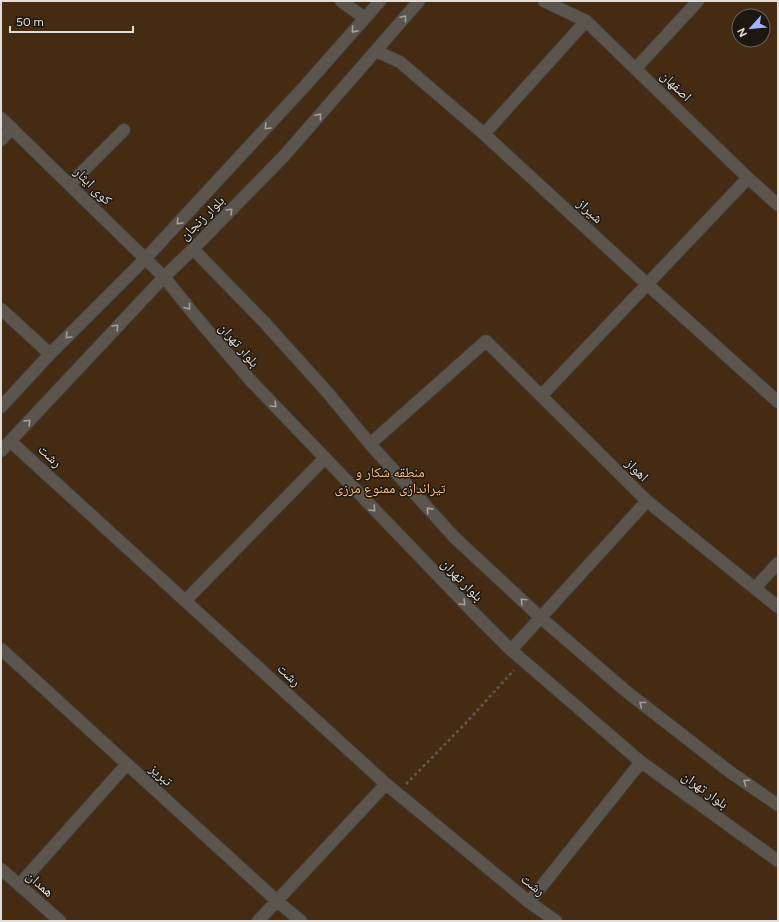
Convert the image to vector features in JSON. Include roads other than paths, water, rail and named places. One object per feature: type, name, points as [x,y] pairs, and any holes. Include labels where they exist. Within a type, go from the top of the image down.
[{"type":"street","points":[[341,1],[365,18]]},
{"type":"street","name":"بلوار زنجان","points":[[1,407],[50,354],[145,259],[304,87],[380,1]]},
{"type":"street","name":"بلوار زنجان","points":[[1,451],[164,277],[284,156],[418,1]]},
{"type":"street","name":"اصفهان","points":[[544,1],[586,21],[748,178],[778,205]]},
{"type":"street","points":[[636,68],[698,1]]},
{"type":"street","points":[[484,134],[586,21]]},
{"type":"street","name":"شیراز","points":[[376,51],[400,62],[484,134],[778,402]]},
{"type":"street","name":"کوی ایثار","points":[[1,118],[164,277]]},
{"type":"street","points":[[1,140],[12,128]]},
{"type":"street","points":[[70,184],[124,130]]},
{"type":"street","points":[[541,396],[748,178]]},
{"type":"street","name":"بلوار تهران","points":[[193,249],[265,323],[454,538],[540,617],[627,692],[730,772],[778,805]]},
{"type":"street","name":"بلوار تهران","points":[[164,277],[196,318],[251,381],[474,614],[511,650],[641,762],[778,861]]},
{"type":"street","points":[[1,309],[50,354]]},
{"type":"street","name":"اهواز","points":[[370,444],[486,341],[647,501],[778,607]]},
{"type":"street","name":"رشت","points":[[10,441],[386,784],[529,902],[556,921]]},
{"type":"street","points":[[186,600],[325,458]]},
{"type":"street","points":[[511,650],[647,501]]},
{"type":"street","points":[[756,588],[778,563]]},
{"type":"street","name":"تبریز","points":[[1,650],[277,901],[301,921]]},
{"type":"street","points":[[529,902],[641,762]]},
{"type":"street","points":[[19,885],[127,764]]},
{"type":"street","points":[[258,921],[386,784]]},
{"type":"street","name":"همدان","points":[[1,869],[60,921]]},
{"type":"park label","name":"منطقه شکار و تیراندازی ممنوع مرزی","points":[[390,480]]}]
